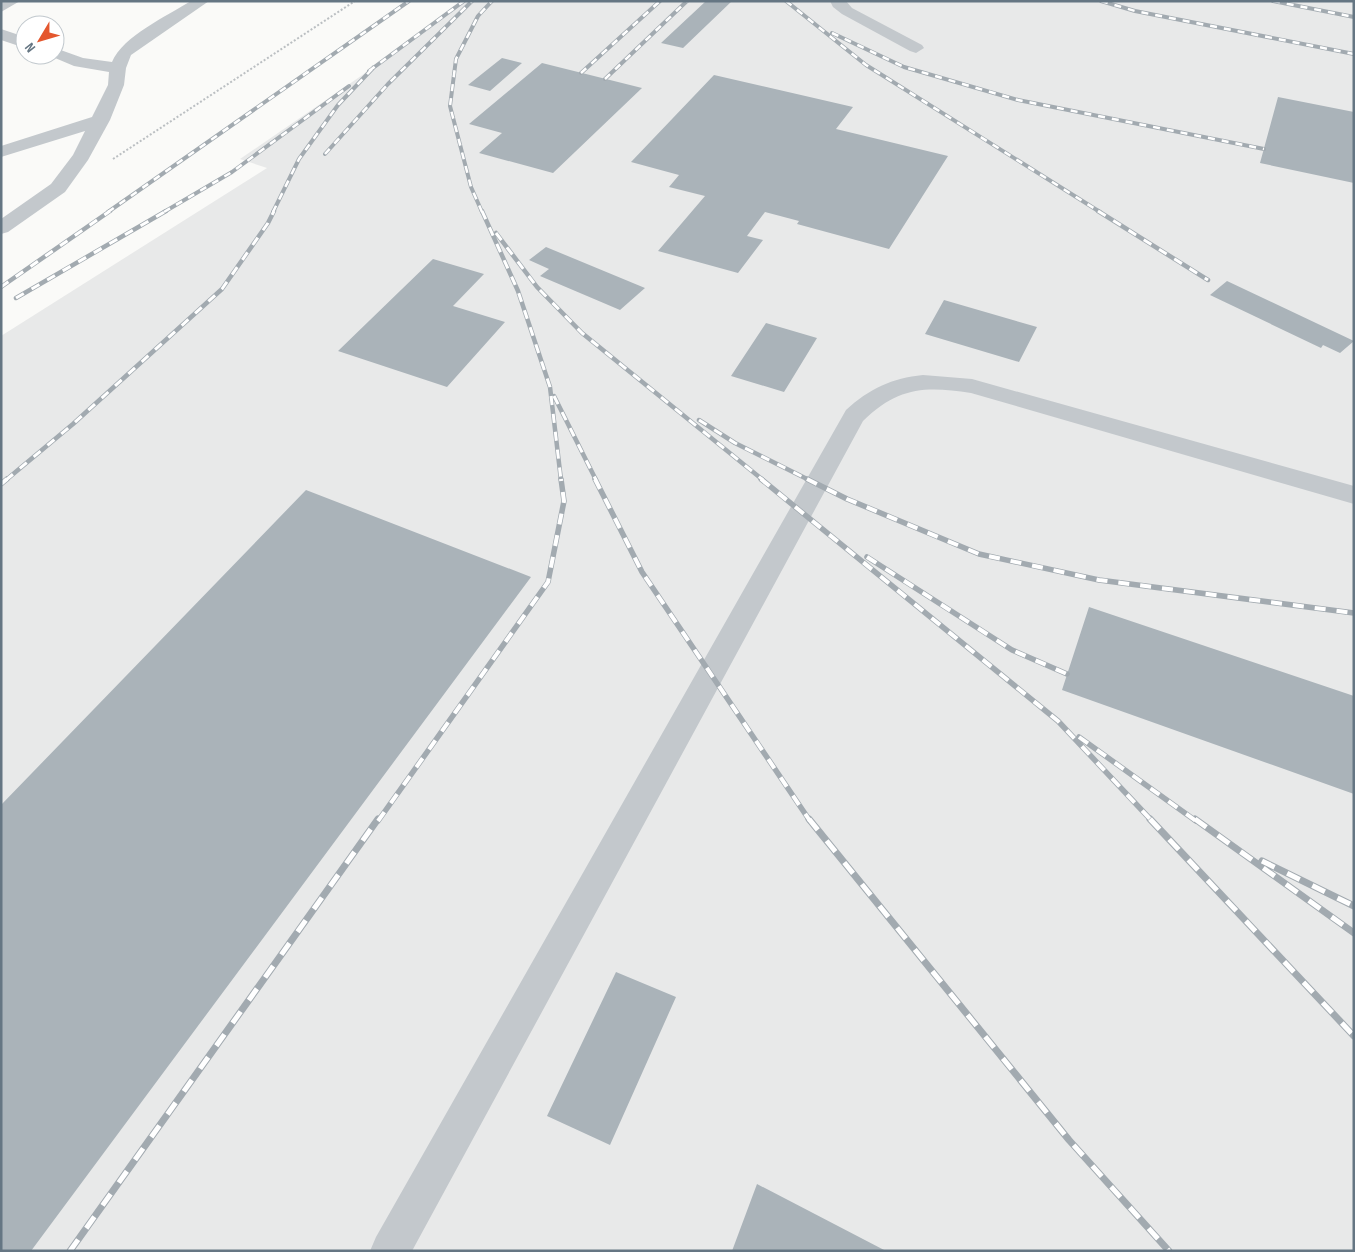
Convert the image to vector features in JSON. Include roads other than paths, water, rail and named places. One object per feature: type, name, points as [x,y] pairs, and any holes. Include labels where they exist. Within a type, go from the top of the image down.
[{"type":"street","points":[[1,7],[13,1]]},
{"type":"street","points":[[1,228],[58,188],[82,156],[101,120],[116,85],[118,68],[124,53],[139,41],[202,1]]},
{"type":"street","points":[[838,1],[838,4],[847,11],[916,48]]},
{"type":"street","points":[[1,34],[15,39]]},
{"type":"street","points":[[65,57],[80,62],[118,68]]},
{"type":"street","points":[[1,152],[101,120]]},
{"type":"street","points":[[390,1251],[854,416],[866,403],[882,391],[900,385],[924,381],[972,386],[1354,496]]},
{"type":"railway","points":[[108,212],[409,1]]},
{"type":"railway","points":[[373,68],[464,1]]},
{"type":"railway","points":[[325,154],[388,84],[472,1]]},
{"type":"railway","points":[[482,212],[471,187],[450,106],[456,59],[478,16],[492,1]]},
{"type":"railway","points":[[581,73],[660,1]]},
{"type":"railway","points":[[605,79],[687,1]]},
{"type":"railway","points":[[786,1],[866,65],[1100,212]]},
{"type":"railway","points":[[1101,1],[1135,11],[1354,54]]},
{"type":"railway","points":[[1273,1],[1354,17]]},
{"type":"railway","points":[[832,33],[904,67],[1018,100],[1264,149]]},
{"type":"railway","points":[[273,212],[299,159],[338,105],[373,68]]},
{"type":"railway","points":[[369,71],[373,68]]},
{"type":"railway","points":[[164,212],[232,172],[349,86]]},
{"type":"railway","points":[[1,287],[110,211]]},
{"type":"railway","points":[[16,298],[166,211]]},
{"type":"railway","points":[[6,480],[73,424],[222,289],[268,223],[274,211]]},
{"type":"railway","points":[[482,211],[518,291],[550,387],[561,480]]},
{"type":"railway","points":[[1098,211],[1208,280]]},
{"type":"railway","points":[[496,233],[537,287],[582,333],[763,480]]},
{"type":"railway","points":[[554,396],[596,480]]},
{"type":"railway","points":[[699,420],[735,443],[847,499],[979,554],[1099,580],[1354,613]]},
{"type":"railway","points":[[1,484],[7,479]]},
{"type":"railway","points":[[378,821],[548,582],[564,501],[561,479]]},
{"type":"railway","points":[[595,479],[642,572],[810,821]]},
{"type":"railway","points":[[761,479],[1058,721],[1152,821]]},
{"type":"railway","points":[[867,557],[1012,650],[1067,674]]},
{"type":"railway","points":[[1079,737],[1196,821]]},
{"type":"railway","points":[[70,1251],[378,819]]},
{"type":"railway","points":[[809,819],[1069,1140],[1169,1251]]},
{"type":"railway","points":[[1150,819],[1354,1036]]},
{"type":"railway","points":[[1195,819],[1354,933]]},
{"type":"railway","points":[[1262,861],[1354,906]]}]
